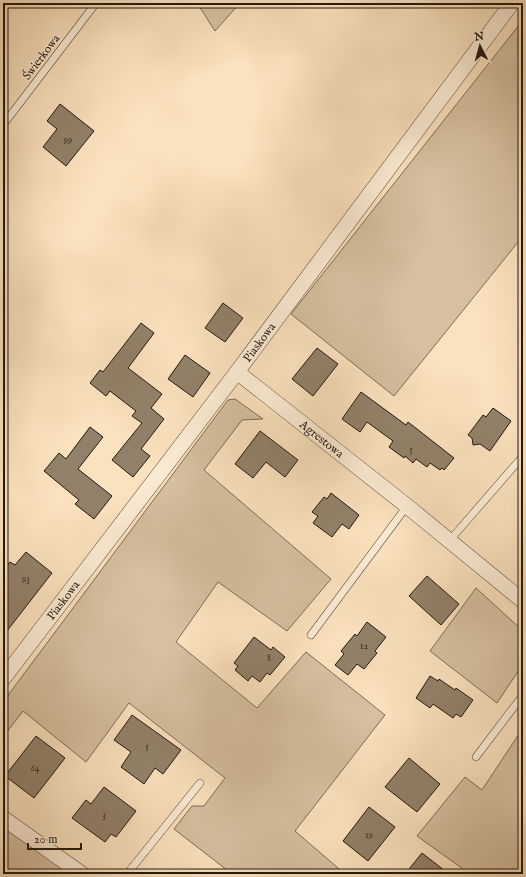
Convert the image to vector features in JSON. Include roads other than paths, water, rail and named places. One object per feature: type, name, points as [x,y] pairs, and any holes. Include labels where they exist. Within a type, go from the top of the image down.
[{"type":"street","name":"Piaskowa","points":[[3,679],[237,372],[512,3]]},
{"type":"street","name":"Agrestowa","points":[[237,372],[450,540],[523,601]]},
{"type":"street","points":[[3,818],[82,874]]},
{"type":"lane","name":"Świerkowa","points":[[3,125],[96,3]]},
{"type":"lane","points":[[450,540],[523,456]]},
{"type":"lane","points":[[311,635],[407,506]]},
{"type":"lane","points":[[476,757],[523,694]]},
{"type":"lane","points":[[127,874],[200,783]]}]
